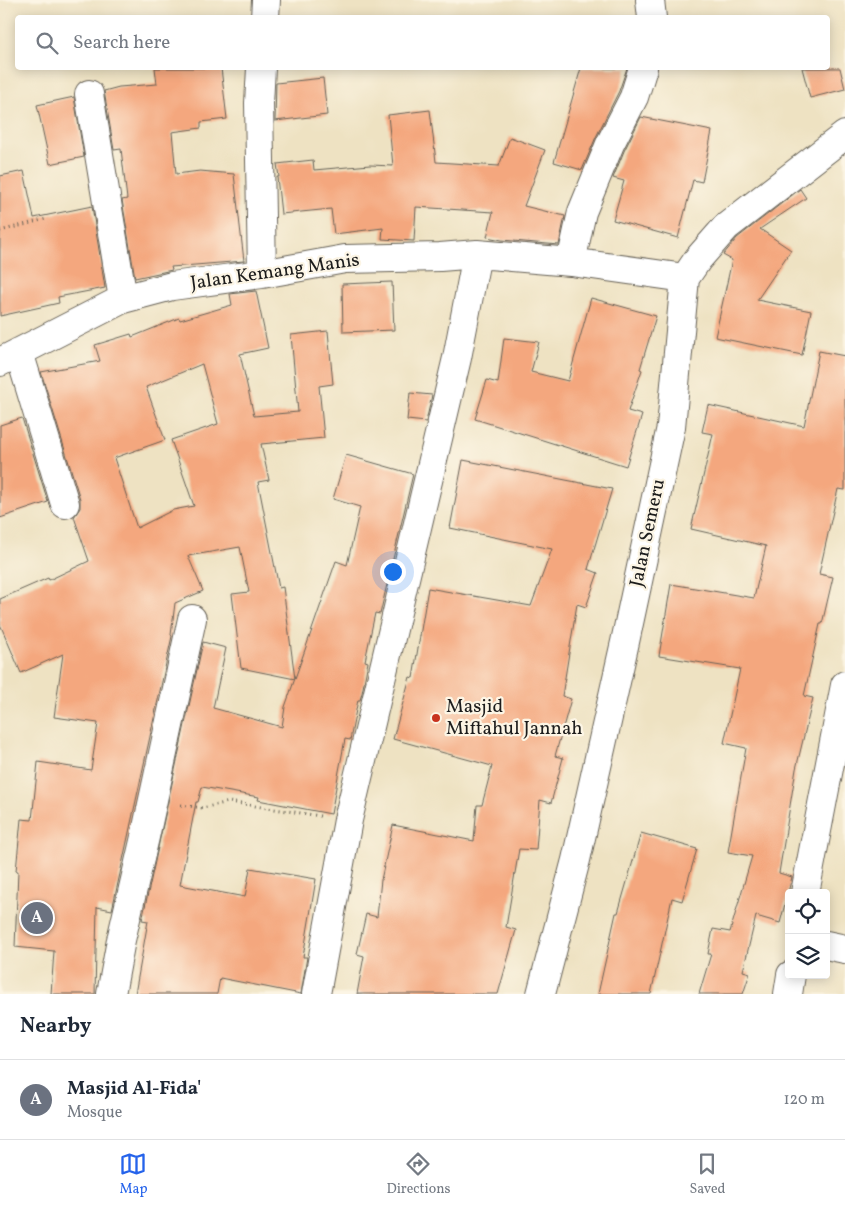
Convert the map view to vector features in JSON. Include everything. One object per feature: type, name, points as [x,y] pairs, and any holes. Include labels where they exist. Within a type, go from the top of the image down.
[{"type":"street","points":[[265,15],[266,0]]},
{"type":"street","points":[[650,0],[652,15]]},
{"type":"street","points":[[262,70],[259,103],[262,274]]},
{"type":"street","points":[[571,262],[582,212],[610,144],[634,98],[642,70]]},
{"type":"street","points":[[89,94],[124,298]]},
{"type":"street","name":"Jalan Semeru","points":[[541,994],[580,841],[671,427],[685,278],[698,258],[726,227],[845,135]]},
{"type":"street","points":[[316,994],[348,820],[457,358],[477,254]]},
{"type":"street","name":"Jalan Kemang Manis","points":[[9,357],[124,298],[172,286],[262,274],[345,259],[440,257],[477,254],[571,262],[685,278]]},
{"type":"street","points":[[9,357],[65,504]]},
{"type":"street","points":[[111,994],[121,940],[154,798],[192,619]]},
{"type":"street","points":[[806,889],[845,685]]},
{"type":"street","points":[[830,946],[845,949]]},
{"type":"street","points":[[788,994],[790,979]]},
{"type":"path","points":[[0,232],[46,219]]},
{"type":"path","points":[[154,798],[202,808],[229,802],[348,820]]},
{"type":"building","points":[[840,68],[845,89],[810,98],[803,70]]},
{"type":"building","points":[[155,70],[221,70],[227,119],[201,122],[201,128],[172,132],[176,174],[200,171],[234,174],[244,261],[171,267],[172,270],[135,278],[122,200],[127,199],[121,149],[114,150],[104,91],[119,87],[157,84]]},
{"type":"building","points":[[580,70],[626,70],[619,91],[582,170],[554,162]]},
{"type":"building","points":[[323,78],[327,115],[275,121],[276,83]]},
{"type":"building","points":[[74,97],[84,157],[50,164],[37,105]]},
{"type":"building","points":[[430,110],[436,162],[499,166],[510,137],[545,150],[524,206],[565,216],[559,245],[487,237],[493,212],[416,207],[414,241],[382,239],[383,228],[334,234],[331,209],[281,214],[277,164],[313,160],[314,170],[370,165],[393,166],[388,115]]},
{"type":"building","points":[[641,117],[712,131],[702,182],[693,180],[678,238],[613,220],[624,181],[613,178]]},
{"type":"building","points":[[24,171],[34,218],[92,206],[105,288],[58,297],[59,303],[0,316],[0,176]]},
{"type":"building","points":[[800,189],[806,198],[760,229],[791,250],[757,300],[811,311],[802,355],[715,337],[732,260],[723,255],[737,238]]},
{"type":"building","points":[[392,282],[394,330],[343,332],[342,284]]},
{"type":"building","points":[[256,291],[268,348],[240,354],[254,416],[298,412],[291,335],[328,331],[333,384],[319,386],[324,438],[261,444],[269,480],[258,482],[279,588],[283,587],[295,679],[241,668],[232,594],[249,592],[240,547],[188,556],[203,591],[175,603],[172,636],[112,910],[97,907],[95,994],[51,994],[54,951],[15,947],[18,871],[16,871],[21,819],[32,820],[38,762],[91,770],[98,723],[54,717],[63,654],[21,673],[0,624],[0,599],[48,578],[49,580],[89,561],[74,517],[80,508],[80,499],[41,372],[100,361],[95,345],[131,334],[132,337],[179,318],[180,320],[232,305],[230,294]],"holes":[[[202,364],[218,424],[171,440],[194,506],[173,510],[137,528],[114,458],[165,440],[146,387]]]},
{"type":"building","points":[[591,298],[656,316],[640,369],[642,370],[628,411],[642,415],[626,466],[475,419],[487,380],[498,383],[504,338],[539,342],[531,372],[568,381]]},
{"type":"building","points":[[819,351],[845,356],[845,490],[838,489],[819,574],[833,577],[822,624],[820,624],[804,696],[813,698],[796,769],[779,873],[792,877],[789,889],[785,889],[785,904],[780,923],[756,916],[743,971],[750,973],[743,994],[699,994],[711,954],[708,954],[713,929],[730,932],[752,856],[728,852],[746,748],[724,743],[740,669],[659,656],[671,584],[754,598],[766,546],[691,529],[713,434],[702,432],[708,405],[804,426]]},
{"type":"building","points":[[410,393],[432,395],[426,422],[407,420]]},
{"type":"building","points":[[22,418],[48,502],[0,518],[0,425]]},
{"type":"building","points":[[346,455],[413,474],[380,614],[375,613],[365,661],[368,662],[362,693],[360,700],[358,700],[350,740],[345,739],[331,814],[258,800],[259,797],[202,787],[198,802],[196,802],[180,885],[245,897],[250,868],[316,879],[303,957],[307,957],[301,994],[220,978],[217,994],[135,994],[148,921],[142,920],[203,642],[226,648],[213,708],[282,727],[285,707],[336,561],[347,565],[360,507],[333,499]]},
{"type":"building","points":[[463,460],[612,489],[588,569],[598,573],[586,607],[577,604],[562,696],[571,699],[555,756],[563,758],[551,803],[540,800],[536,850],[519,849],[506,927],[516,930],[498,994],[357,994],[364,956],[357,954],[366,914],[377,917],[381,880],[393,825],[474,841],[477,805],[482,805],[492,766],[393,739],[410,677],[413,678],[428,588],[531,606],[552,549],[450,528]]},
{"type":"building","points":[[641,833],[697,849],[682,901],[672,898],[651,994],[598,994],[616,913],[618,913]]},
{"type":"place","name":"Masjid Miftahul Jannah","points":[[436,718]]},
{"type":"place","name":"Masjid Al-Fida'","points":[[37,918]]}]
